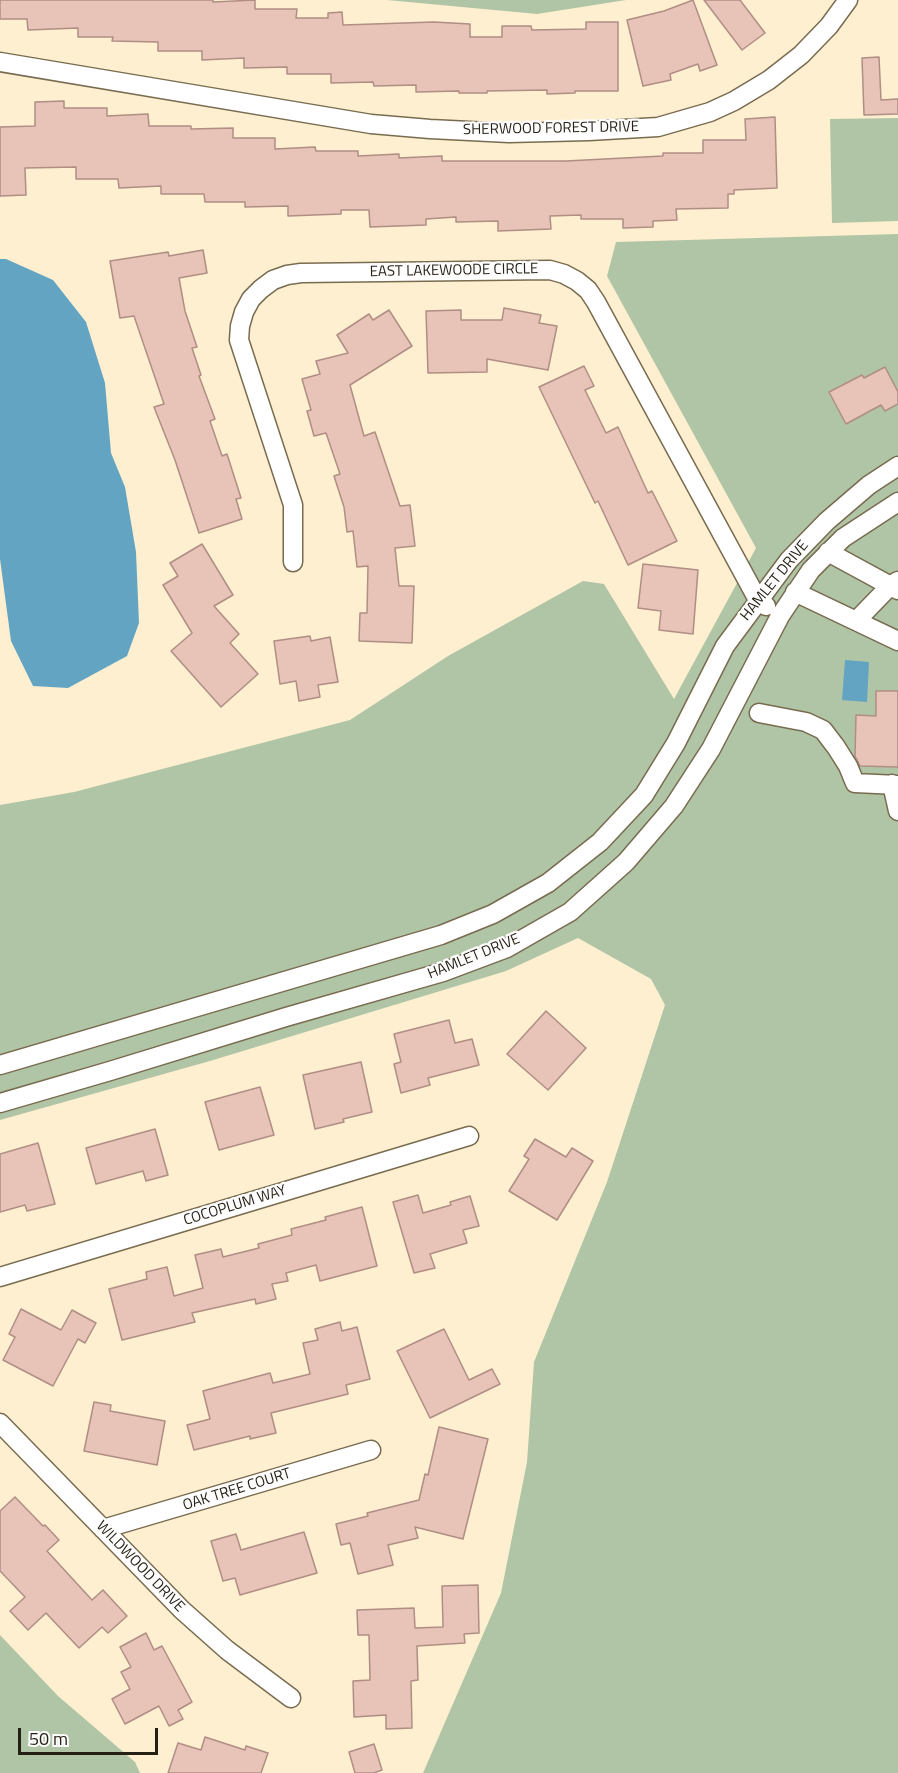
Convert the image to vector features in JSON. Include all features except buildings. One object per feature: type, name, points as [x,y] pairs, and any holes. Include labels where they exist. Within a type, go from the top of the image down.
[{"type":"street","name":"SHERWOOD FOREST DRIVE","points":[[0,62],[383,125],[509,133],[658,127],[710,112],[769,80],[801,55],[829,26],[848,0]]},
{"type":"street","name":"EAST LAKEWOODE CIRCLE","points":[[293,562],[293,505],[239,340],[242,319],[251,299],[273,280],[301,273],[550,270],[564,273],[577,281],[588,290],[596,302],[758,600],[780,616]]},
{"type":"street","name":"HAMLET DRIVE","points":[[0,1065],[441,935],[494,914],[548,883],[600,842],[645,795],[676,743],[725,646],[789,560],[827,521],[869,485],[898,466]]},
{"type":"street","name":"HAMLET DRIVE","points":[[0,1103],[442,972],[507,948],[570,912],[626,862],[674,806],[728,719],[780,616],[811,570],[843,538],[898,502]]},
{"type":"street","points":[[828,552],[895,586],[856,621]]},
{"type":"street","points":[[795,592],[898,641]]},
{"type":"street","points":[[743,689],[759,713]]},
{"type":"street","points":[[728,719],[759,713],[806,722],[823,730],[848,766],[855,783],[895,785],[898,811]]},
{"type":"street","name":"COCOPLUM WAY","points":[[0,1277],[469,1136]]},
{"type":"street","name":"WILDWOOD DRIVE","points":[[0,1423],[182,1610],[227,1650],[291,1698]]},
{"type":"street","name":"OAK TREE COURT","points":[[103,1530],[370,1450]]},
{"type":"green space","points":[[387,0],[626,0],[537,14]]},
{"type":"green space","points":[[898,118],[898,221],[832,223],[830,119]]},
{"type":"green space","points":[[898,234],[898,1773],[423,1773],[501,1593],[527,1462],[534,1362],[607,1182],[665,1005],[651,979],[578,938],[506,971],[210,1061],[0,1120],[0,805],[74,792],[350,720],[448,656],[583,581],[604,584],[674,699],[756,548],[607,276],[616,242]]},
{"type":"green space","points":[[0,1635],[58,1696],[135,1762],[140,1773],[0,1773]]},
{"type":"water","points":[[0,259],[6,259],[53,280],[86,322],[105,383],[111,453],[125,487],[136,552],[139,623],[127,656],[68,688],[33,686],[11,641],[0,559]]},
{"type":"water","points":[[845,660],[869,662],[867,702],[842,700]]}]
